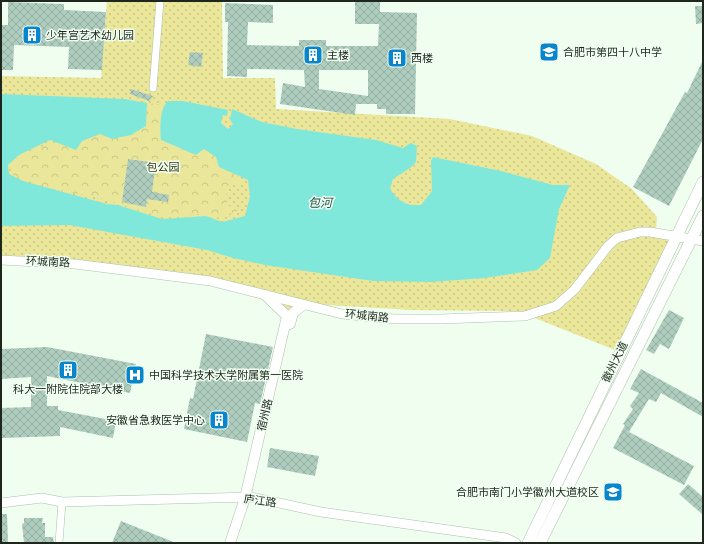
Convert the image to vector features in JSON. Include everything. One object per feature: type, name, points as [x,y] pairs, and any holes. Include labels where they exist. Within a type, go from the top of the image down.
[{"type":"main road","name":"徽州大道","points":[[528,543],[703,182]]},
{"type":"main road","name":"徽州大道","points":[[540,543],[703,216]]},
{"type":"main road","name":"宿州路","points":[[230,543],[248,498],[288,316],[264,294]]},
{"type":"main road","name":"宿州路","points":[[235,543],[248,498],[292,313],[304,305]]},
{"type":"street","points":[[153,88],[160,1]]},
{"type":"street","name":"环城南路","points":[[1,260],[75,264],[210,281],[342,314],[394,319],[440,319],[525,316],[543,312],[564,301],[608,246],[618,238],[640,232],[703,241]]},
{"type":"street","name":"庐江路","points":[[1,503],[42,498],[62,502],[248,498],[321,512],[506,538],[516,543]]},
{"type":"street","points":[[59,543],[62,502]]},
{"type":"green space","name":"包公园","points":[[107,1],[222,1],[223,78],[275,78],[276,109],[450,119],[532,136],[596,164],[632,189],[657,217],[656,231],[677,234],[620,352],[517,311],[412,310],[308,304],[288,314],[261,299],[204,282],[103,265],[1,264],[1,76],[101,78]]},
{"type":"green space","points":[[147,103],[164,105],[160,131],[204,149],[217,158],[219,167],[237,176],[244,183],[226,187],[227,205],[240,210],[220,218],[201,214],[158,216],[103,199],[48,187],[22,179],[11,173],[10,166],[21,155],[51,143],[76,150],[82,141],[100,134],[112,139],[146,126]]},
{"type":"water","name":"包河","points":[[1,94],[125,99],[147,103],[146,126],[131,135],[112,139],[100,134],[82,141],[76,150],[50,140],[19,155],[8,165],[9,174],[23,181],[107,204],[118,205],[162,219],[206,216],[222,222],[245,216],[250,196],[248,180],[219,167],[216,157],[204,149],[196,155],[161,140],[160,125],[163,109],[168,101],[183,101],[228,110],[227,116],[223,115],[221,123],[228,129],[233,124],[230,120],[232,109],[262,122],[297,129],[376,140],[403,148],[411,143],[417,146],[416,162],[410,168],[393,179],[390,189],[399,200],[411,205],[421,205],[432,191],[431,161],[433,157],[501,171],[553,185],[570,185],[559,209],[550,258],[537,270],[485,278],[431,282],[373,281],[265,265],[233,258],[207,250],[69,225],[1,226]]},
{"type":"building","points":[[355,1],[380,1],[380,12],[417,13],[415,114],[386,114],[386,109],[377,109],[377,104],[356,104],[355,115],[280,104],[283,83],[305,87],[304,70],[247,69],[247,77],[227,76],[228,22],[225,22],[225,3],[273,5],[273,23],[248,22],[247,45],[299,46],[299,40],[326,40],[326,46],[378,46],[379,24],[355,24]],"holes":[[[319,70],[368,70],[368,96],[319,89]]]},
{"type":"building","points":[[8,2],[64,4],[64,10],[106,12],[102,70],[68,69],[69,47],[14,45],[13,70],[1,70],[1,25],[8,25]]},
{"type":"building","points":[[695,6],[703,6],[703,23],[696,24]]},
{"type":"building","points":[[190,52],[203,53],[201,67],[188,65]]},
{"type":"building","points":[[703,60],[703,139],[669,206],[633,187],[685,92],[687,93]]},
{"type":"building","points":[[131,89],[153,96],[149,101],[130,94]]},
{"type":"building","points":[[128,159],[156,163],[152,192],[169,195],[168,202],[147,199],[146,207],[122,202]]},
{"type":"building","points":[[669,310],[684,318],[669,349],[660,344],[654,354],[646,350]]},
{"type":"building","points":[[206,334],[273,347],[260,404],[255,403],[247,442],[184,429],[190,398],[193,399]]},
{"type":"building","points":[[47,347],[136,364],[130,393],[47,376],[47,406],[58,406],[58,410],[116,421],[113,438],[60,427],[60,436],[1,438],[1,408],[31,407],[31,377],[1,379],[1,349]]},
{"type":"building","points":[[641,369],[703,403],[703,417],[661,393],[656,402],[649,399],[629,432],[694,466],[684,485],[613,448],[625,425],[623,424],[633,409],[630,406],[639,393],[630,389]]},
{"type":"building","points":[[270,448],[319,456],[315,476],[267,467]]},
{"type":"building","points":[[688,484],[703,497],[703,515],[679,494]]},
{"type":"building","points":[[1,514],[7,514],[8,543],[1,543]]},
{"type":"building","points":[[24,518],[43,518],[42,523],[45,523],[45,537],[53,537],[54,543],[24,543],[22,524],[24,523]]},
{"type":"building","points":[[121,521],[176,543],[112,543]]},
{"type":"place","name":"少年宫艺术幼儿园","points":[[32,35]]},
{"type":"place","name":"合肥市第四十八中学","points":[[549,52]]},
{"type":"place","name":"主楼","points":[[313,55]]},
{"type":"place","name":"西楼","points":[[397,58]]},
{"type":"place","name":"科大一附院住院部大楼","points":[[68,370]]},
{"type":"place","name":"中国科学技术大学附属第一医院","points":[[135,375]]},
{"type":"place","name":"安徽省急救医学中心","points":[[219,420]]},
{"type":"place","name":"合肥市南门小学徽州大道校区","points":[[613,492]]}]
